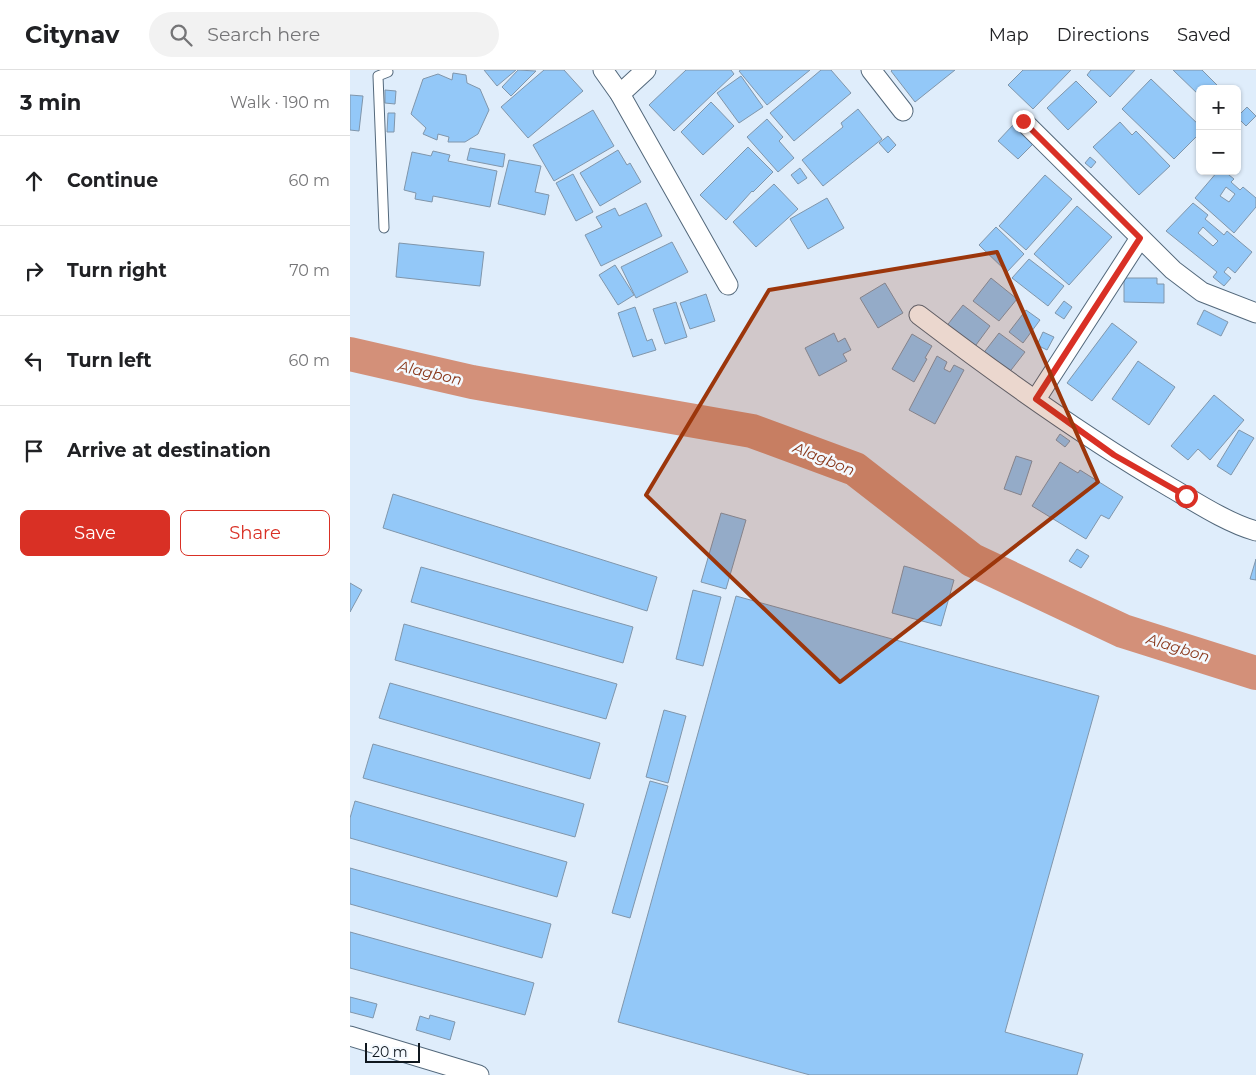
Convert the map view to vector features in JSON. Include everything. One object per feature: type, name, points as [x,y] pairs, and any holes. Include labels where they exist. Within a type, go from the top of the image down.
[{"type":"street","points":[[603,70],[620,94],[728,285]]},
{"type":"street","points":[[620,94],[646,70]]},
{"type":"street","points":[[871,70],[902,111]]},
{"type":"street","points":[[1023,121],[1173,270],[1202,292],[1256,313]]},
{"type":"street","points":[[1036,399],[1140,238]]},
{"type":"street","points":[[919,315],[1005,381],[1036,399],[1114,455],[1186,496],[1256,531]]},
{"type":"street","points":[[350,1036],[479,1075]]},
{"type":"lane","points":[[384,228],[378,76],[388,72],[387,70]]},
{"type":"highlighted area","points":[[997,252],[1098,482],[840,682],[646,495],[769,290]]},
{"type":"building","points":[[484,70],[516,70],[497,86]]},
{"type":"building","points":[[518,70],[536,71],[511,96],[502,87]]},
{"type":"building","points":[[544,70],[564,70],[583,91],[528,138],[501,107]]},
{"type":"building","points":[[686,70],[731,70],[734,74],[674,131],[649,105]]},
{"type":"building","points":[[810,70],[767,105],[739,71]]},
{"type":"building","points":[[821,70],[831,70],[851,93],[794,141],[770,113]]},
{"type":"building","points":[[892,70],[955,70],[915,102]]},
{"type":"building","points":[[1023,70],[1071,70],[1033,109],[1008,85]]},
{"type":"building","points":[[1091,70],[1135,70],[1110,97],[1087,75]]},
{"type":"building","points":[[1173,70],[1202,70],[1217,85],[1196,85],[1196,92]]},
{"type":"building","points":[[453,73],[466,75],[467,83],[480,89],[489,110],[478,134],[465,142],[448,142],[449,137],[438,134],[437,140],[423,134],[426,128],[411,114],[423,79],[438,74],[452,80]]},
{"type":"building","points":[[741,76],[763,107],[739,123],[717,93]]},
{"type":"building","points":[[1151,79],[1196,122],[1196,137],[1174,159],[1122,109]]},
{"type":"building","points":[[1076,81],[1097,102],[1068,130],[1047,108]]},
{"type":"building","points":[[385,90],[396,91],[395,104],[385,103]]},
{"type":"building","points":[[350,95],[363,96],[359,131],[350,130]]},
{"type":"building","points":[[711,102],[734,126],[703,155],[681,132]]},
{"type":"building","points":[[1247,107],[1256,116],[1246,126],[1241,121],[1241,113]]},
{"type":"building","points":[[858,109],[882,139],[823,186],[802,160],[843,127],[841,123]]},
{"type":"building","points":[[593,110],[614,146],[554,181],[533,145]]},
{"type":"building","points":[[388,113],[395,113],[394,132],[387,132]]},
{"type":"building","points":[[767,119],[783,137],[779,141],[794,158],[778,172],[747,137]]},
{"type":"building","points":[[1120,122],[1132,135],[1136,131],[1170,166],[1139,195],[1093,147]]},
{"type":"building","points":[[1013,125],[1033,144],[1018,159],[998,141]]},
{"type":"building","points":[[888,136],[896,145],[888,153],[879,143]]},
{"type":"building","points":[[748,147],[773,172],[752,191],[726,220],[700,195]]},
{"type":"building","points":[[470,148],[505,154],[503,167],[467,160]]},
{"type":"building","points":[[618,150],[627,165],[630,163],[641,182],[600,206],[580,173]]},
{"type":"building","points":[[433,151],[450,155],[448,161],[497,171],[490,207],[433,196],[432,202],[415,199],[416,193],[404,190],[412,152],[431,156]]},
{"type":"building","points":[[1090,157],[1096,162],[1091,168],[1085,163]]},
{"type":"building","points":[[509,160],[541,166],[535,192],[549,195],[545,215],[498,204]]},
{"type":"building","points":[[800,168],[807,178],[798,184],[791,175]]},
{"type":"building","points":[[573,174],[593,212],[576,221],[556,183]]},
{"type":"building","points":[[1045,175],[1072,199],[1026,250],[999,226]]},
{"type":"building","points":[[1215,175],[1229,175],[1234,179],[1231,182],[1240,190],[1243,187],[1256,198],[1256,207],[1234,233],[1195,198]],"holes":[[[1226,187],[1235,194],[1229,202],[1220,196]]]},
{"type":"building","points":[[774,184],[798,209],[756,247],[733,222]]},
{"type":"building","points":[[827,198],[844,228],[808,249],[790,219]]},
{"type":"building","points":[[646,203],[662,236],[601,266],[585,235],[602,227],[596,217],[615,208],[619,216]]},
{"type":"building","points":[[1193,203],[1208,215],[1205,219],[1224,235],[1227,231],[1252,252],[1235,273],[1228,267],[1224,272],[1231,278],[1224,286],[1213,277],[1217,272],[1166,231]],"holes":[[[1203,227],[1218,241],[1213,246],[1198,233]]]},
{"type":"building","points":[[1077,206],[1112,237],[1069,285],[1034,254]]},
{"type":"building","points":[[996,227],[1024,254],[1007,272],[979,245]]},
{"type":"building","points":[[672,242],[688,272],[636,298],[621,267]]},
{"type":"building","points":[[399,243],[484,252],[480,286],[396,277]]},
{"type":"building","points":[[1029,259],[1064,286],[1048,306],[1012,278]]},
{"type":"building","points":[[615,265],[634,295],[618,305],[599,275]]},
{"type":"building","points":[[991,278],[1017,299],[999,321],[973,301]]},
{"type":"building","points":[[1124,278],[1157,278],[1157,284],[1164,284],[1164,303],[1124,302]]},
{"type":"building","points":[[885,283],[903,313],[878,328],[860,298]]},
{"type":"building","points":[[706,294],[715,321],[690,329],[680,303]]},
{"type":"building","points":[[1064,301],[1072,307],[1064,319],[1055,313]]},
{"type":"building","points":[[676,302],[687,337],[665,344],[653,309]]},
{"type":"building","points":[[963,305],[990,326],[973,349],[945,328]]},
{"type":"building","points":[[635,307],[647,341],[652,339],[656,350],[633,357],[618,313]]},
{"type":"building","points":[[1026,310],[1040,320],[1023,343],[1009,332]]},
{"type":"building","points":[[1204,310],[1228,322],[1221,336],[1197,324]]},
{"type":"building","points":[[1112,323],[1137,342],[1092,401],[1067,383]]},
{"type":"building","points":[[1043,332],[1054,337],[1047,350],[1037,345]]},
{"type":"building","points":[[834,333],[838,342],[845,338],[851,350],[843,354],[847,361],[819,376],[805,348]]},
{"type":"building","points":[[999,333],[1025,352],[1008,374],[982,355]]},
{"type":"building","points":[[912,334],[932,346],[914,382],[892,369]]},
{"type":"building","points":[[937,356],[947,362],[944,369],[950,372],[954,365],[964,370],[935,424],[909,410]]},
{"type":"building","points":[[1138,361],[1175,387],[1149,425],[1112,399]]},
{"type":"building","points":[[1214,395],[1244,420],[1210,460],[1198,449],[1188,460],[1171,446]]},
{"type":"building","points":[[1239,430],[1254,438],[1231,475],[1217,466]]},
{"type":"building","points":[[1060,434],[1070,441],[1065,447],[1056,440]]},
{"type":"building","points":[[1016,456],[1032,461],[1021,495],[1004,489]]},
{"type":"building","points":[[1060,462],[1078,473],[1080,470],[1123,497],[1109,519],[1101,515],[1086,539],[1032,506]]},
{"type":"building","points":[[393,494],[657,577],[647,611],[383,528]]},
{"type":"building","points":[[721,513],[746,520],[726,589],[701,582]]},
{"type":"building","points":[[1077,549],[1089,556],[1081,568],[1069,561]]},
{"type":"building","points":[[1256,559],[1256,580],[1250,579]]},
{"type":"building","points":[[904,566],[954,580],[941,626],[892,613]]},
{"type":"building","points":[[421,567],[633,627],[623,663],[411,602]]},
{"type":"building","points":[[350,583],[362,590],[350,612]]},
{"type":"building","points":[[693,590],[721,597],[703,666],[676,659]]},
{"type":"building","points":[[736,596],[1099,696],[1005,1032],[1083,1054],[1077,1075],[810,1075],[618,1022]]},
{"type":"building","points":[[404,624],[617,684],[606,719],[395,660]]},
{"type":"building","points":[[390,683],[600,743],[590,779],[379,718]]},
{"type":"building","points":[[664,710],[686,716],[668,783],[646,777]]},
{"type":"building","points":[[373,744],[584,804],[575,837],[363,778]]},
{"type":"building","points":[[650,781],[668,786],[630,918],[612,913]]},
{"type":"building","points":[[355,801],[567,862],[557,897],[350,838],[350,818]]},
{"type":"building","points":[[350,868],[551,924],[542,958],[350,904]]},
{"type":"building","points":[[350,932],[534,983],[525,1015],[350,968]]},
{"type":"building","points":[[350,997],[377,1004],[373,1018],[350,1012]]},
{"type":"building","points":[[430,1015],[455,1022],[450,1040],[416,1030],[420,1016],[429,1019]]},
{"type":"waterway","name":"Alagbon","points":[[350,354],[472,382],[752,431],[855,469],[972,560],[1123,631],[1256,673]]},
{"type":"route","points":[[1023,121],[1140,238],[1036,399],[1114,455],[1186,496]]}]
